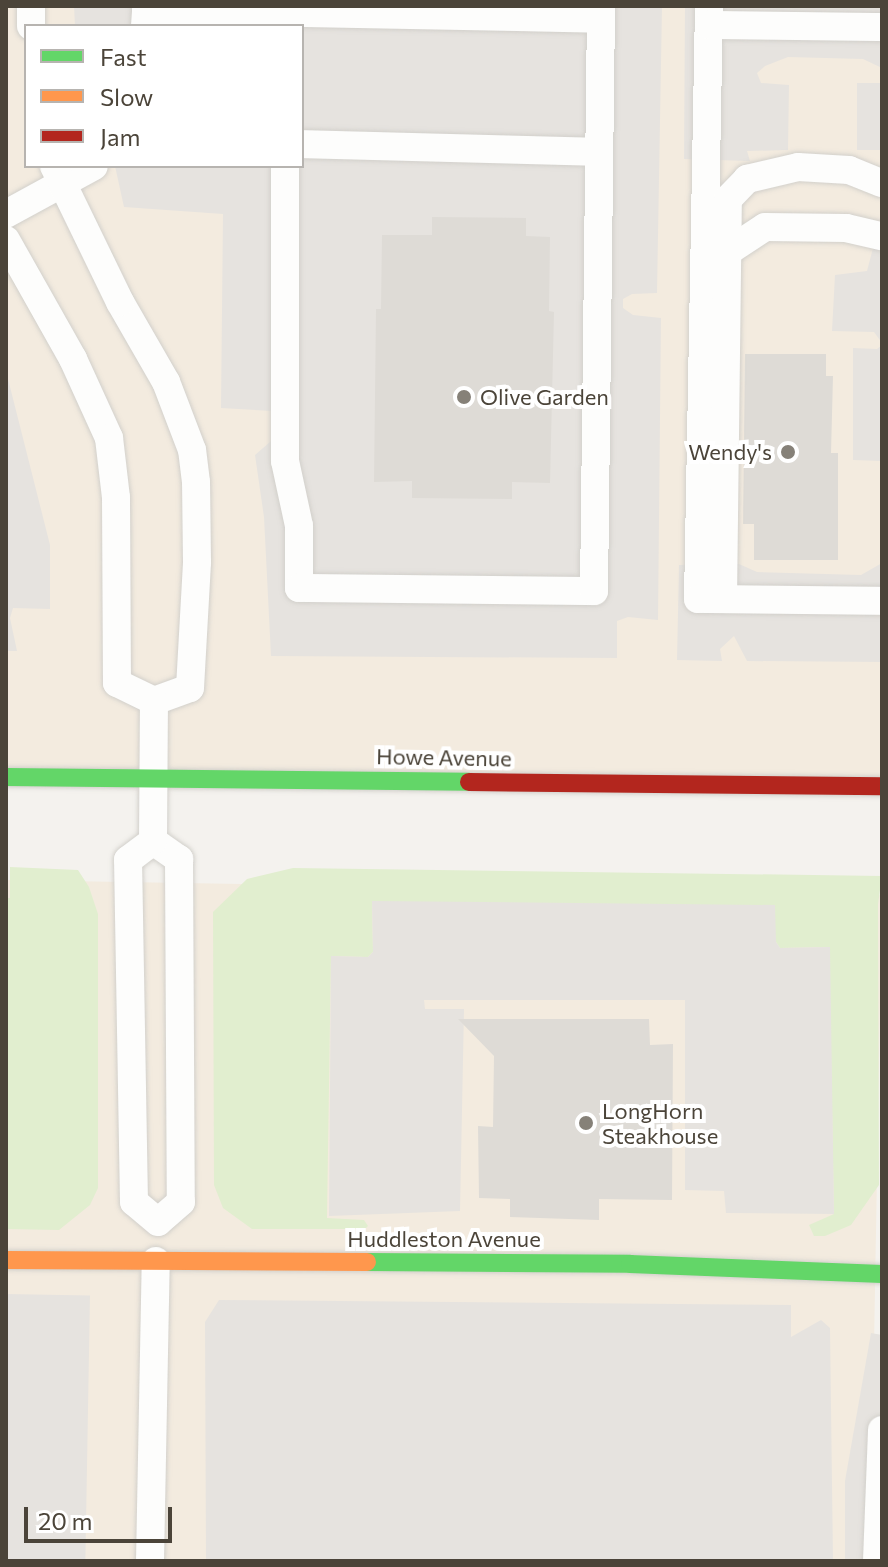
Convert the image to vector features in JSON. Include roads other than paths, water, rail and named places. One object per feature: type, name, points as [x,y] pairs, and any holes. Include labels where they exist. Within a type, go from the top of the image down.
[{"type":"street","name":"Howe Avenue","points":[[6,777],[882,786]]},
{"type":"street","name":"Huddleston Avenue","points":[[6,1260],[630,1264],[882,1274]]},
{"type":"lane","points":[[145,24],[146,10],[600,12],[594,591],[299,588],[299,526],[285,461],[285,168]]},
{"type":"lane","points":[[882,27],[709,16],[698,599],[882,601]]},
{"type":"lane","points":[[304,144],[599,152]]},
{"type":"lane","points":[[723,599],[728,199],[747,179],[798,167],[849,170],[882,183]]},
{"type":"lane","points":[[6,214],[59,175],[86,168]]},
{"type":"lane","points":[[6,240],[79,370],[109,438],[116,498],[117,683],[154,701],[190,688],[197,562],[196,482],[192,450],[166,382],[120,302],[59,175]]},
{"type":"lane","points":[[727,252],[765,227],[846,228],[882,236]]},
{"type":"lane","points":[[153,841],[154,701]]},
{"type":"lane","points":[[153,841],[179,859],[181,1202],[158,1222],[134,1202],[128,860],[153,841]]},
{"type":"lane","points":[[150,1561],[156,1261]]},
{"type":"lane","points":[[877,1561],[882,1430]]},
{"type":"place","name":"Olive Garden","points":[[464,397]]},
{"type":"place","name":"Wendy's","points":[[788,452]]},
{"type":"place","name":"LongHorn Steakhouse","points":[[586,1123]]}]
